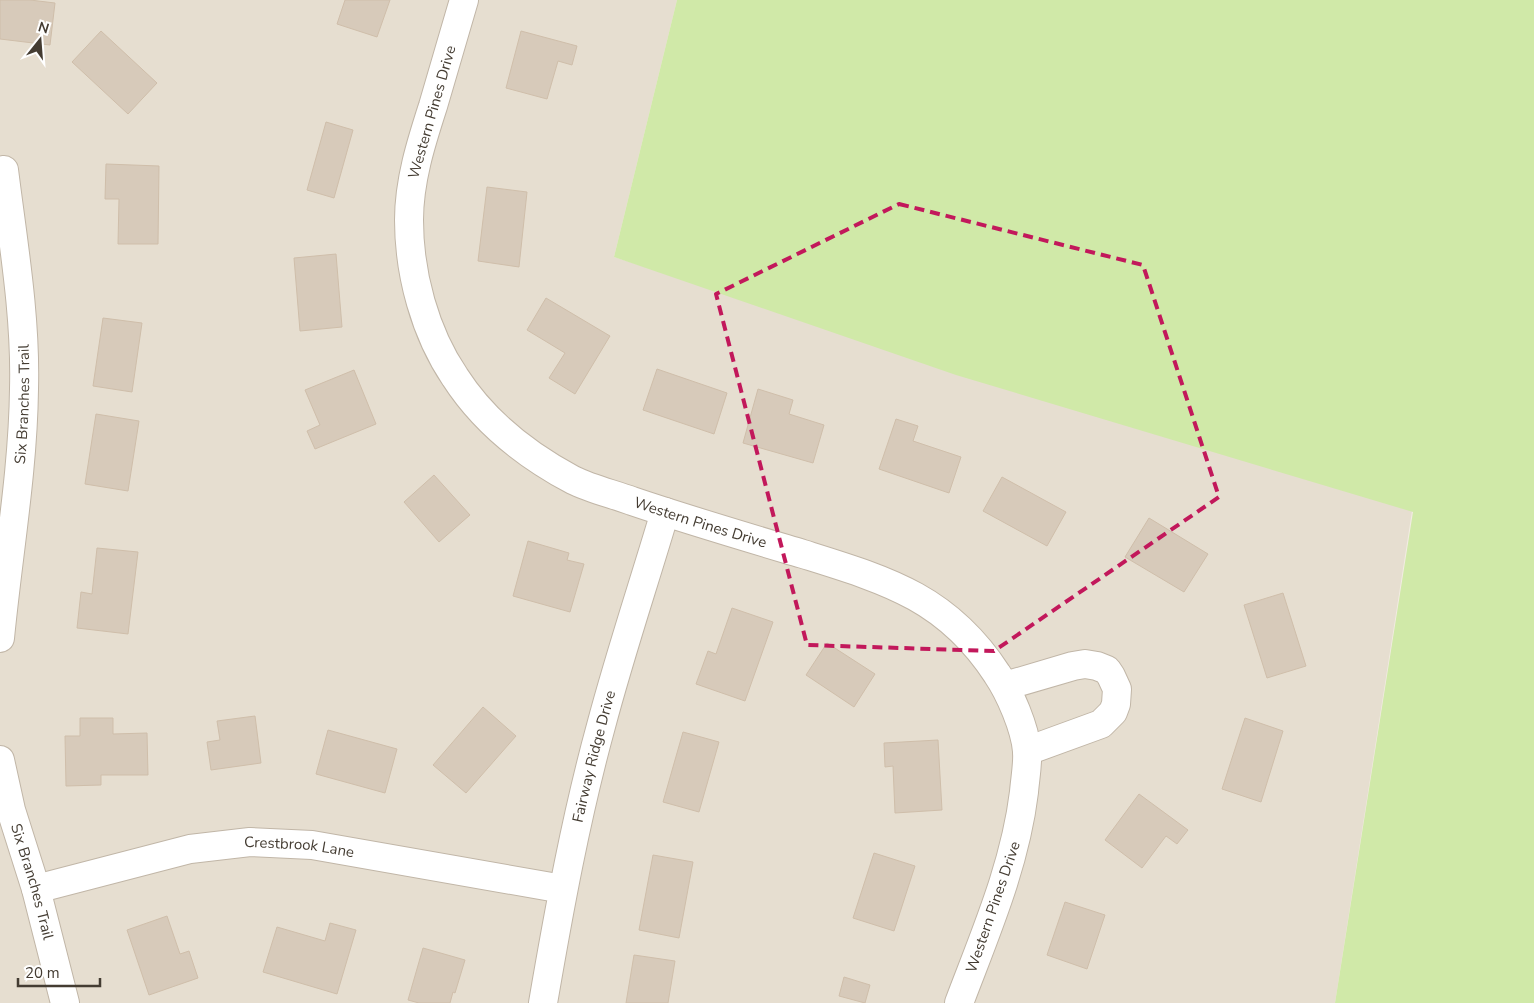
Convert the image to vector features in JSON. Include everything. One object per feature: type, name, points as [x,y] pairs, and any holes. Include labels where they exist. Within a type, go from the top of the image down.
[{"type":"street","name":"Western Pines Drive","points":[[464,0],[421,143],[412,180],[409,220],[411,253],[417,286],[430,330],[447,365],[469,399],[501,432],[537,459],[576,482],[665,512],[856,571],[890,583],[918,597],[940,611],[960,628],[980,649],[1005,686],[1018,717],[1027,751],[1021,818],[1009,866],[959,1003]]},
{"type":"street","name":"Six Branches Trail","points":[[0,638],[19,477],[24,387],[19,294],[4,170]]},
{"type":"street","name":"Fairway Ridge Drive","points":[[543,1003],[563,889],[601,725],[665,512]]},
{"type":"street","points":[[1005,686],[1085,664],[1107,670],[1118,688],[1114,712],[1101,724],[1027,751]]},
{"type":"street","name":"Six Branches Trail","points":[[0,760],[12,810],[36,890],[66,1003]]},
{"type":"street","name":"Crestbrook Lane","points":[[36,890],[190,850],[250,842],[312,845],[563,889]]},
{"type":"highlighted area","points":[[899,204],[1143,265],[1219,497],[994,651],[807,645],[716,294]]},
{"type":"shaded area","points":[[0,0],[677,0],[614,257],[1412,511],[1335,1003],[0,1003]]},
{"type":"green space","points":[[677,0],[1534,0],[1534,1003],[1335,1003],[1413,512],[956,375],[614,257]]},
{"type":"building","points":[[0,0],[30,0],[55,3],[50,45],[0,39]]},
{"type":"building","points":[[345,0],[390,0],[377,37],[337,24]]},
{"type":"building","points":[[101,31],[157,83],[128,114],[72,62]]},
{"type":"building","points":[[521,31],[577,46],[572,65],[558,61],[547,99],[506,88]]},
{"type":"building","points":[[326,122],[353,130],[334,198],[307,190]]},
{"type":"building","points":[[106,164],[159,166],[158,244],[118,244],[119,199],[105,199]]},
{"type":"building","points":[[487,187],[527,192],[519,267],[478,261]]},
{"type":"building","points":[[336,254],[342,327],[300,331],[294,258]]},
{"type":"building","points":[[546,298],[610,336],[575,394],[549,378],[565,353],[527,330]]},
{"type":"building","points":[[103,318],[142,323],[132,392],[93,386]]},
{"type":"building","points":[[657,369],[727,393],[714,434],[643,410]]},
{"type":"building","points":[[354,370],[376,424],[315,449],[307,431],[320,425],[305,390]]},
{"type":"building","points":[[758,389],[793,400],[789,414],[824,425],[813,463],[743,443]]},
{"type":"building","points":[[96,414],[139,421],[128,491],[85,484]]},
{"type":"building","points":[[896,419],[918,426],[913,441],[961,457],[949,493],[879,469]]},
{"type":"building","points":[[434,475],[470,515],[439,542],[404,502]]},
{"type":"building","points":[[1002,477],[1066,512],[1047,546],[983,511]]},
{"type":"building","points":[[1149,518],[1208,554],[1184,592],[1125,557]]},
{"type":"building","points":[[528,541],[569,553],[567,560],[584,564],[570,612],[513,596]]},
{"type":"building","points":[[97,548],[138,552],[128,634],[77,628],[81,592],[92,594]]},
{"type":"building","points":[[1283,593],[1306,666],[1267,678],[1244,605]]},
{"type":"building","points":[[732,608],[773,622],[745,701],[696,684],[708,651],[716,654]]},
{"type":"building","points":[[827,643],[875,674],[854,707],[806,675]]},
{"type":"building","points":[[483,707],[516,736],[466,793],[433,765]]},
{"type":"building","points":[[255,716],[261,763],[211,770],[207,742],[220,740],[217,721]]},
{"type":"building","points":[[80,718],[113,718],[113,734],[147,733],[148,775],[101,775],[101,785],[66,786],[65,736],[80,736]]},
{"type":"building","points":[[1245,718],[1283,731],[1261,802],[1222,789]]},
{"type":"building","points":[[328,730],[397,749],[385,793],[316,774]]},
{"type":"building","points":[[683,732],[719,742],[699,812],[663,802]]},
{"type":"building","points":[[938,740],[942,810],[895,813],[893,766],[885,767],[884,743]]},
{"type":"building","points":[[1139,794],[1188,830],[1177,844],[1166,836],[1142,868],[1105,840]]},
{"type":"building","points":[[874,853],[915,866],[894,931],[853,918]]},
{"type":"building","points":[[653,855],[693,862],[679,938],[639,930]]},
{"type":"building","points":[[1065,902],[1105,915],[1087,969],[1047,955]]},
{"type":"building","points":[[167,916],[180,954],[189,951],[198,978],[149,995],[127,930]]},
{"type":"building","points":[[330,923],[356,930],[337,994],[263,972],[277,927],[325,941]]},
{"type":"building","points":[[423,948],[465,960],[450,1003],[419,1003],[408,1000]]},
{"type":"building","points":[[634,955],[675,961],[668,1003],[626,1003]]},
{"type":"building","points":[[844,977],[870,985],[865,1003],[839,996]]}]
